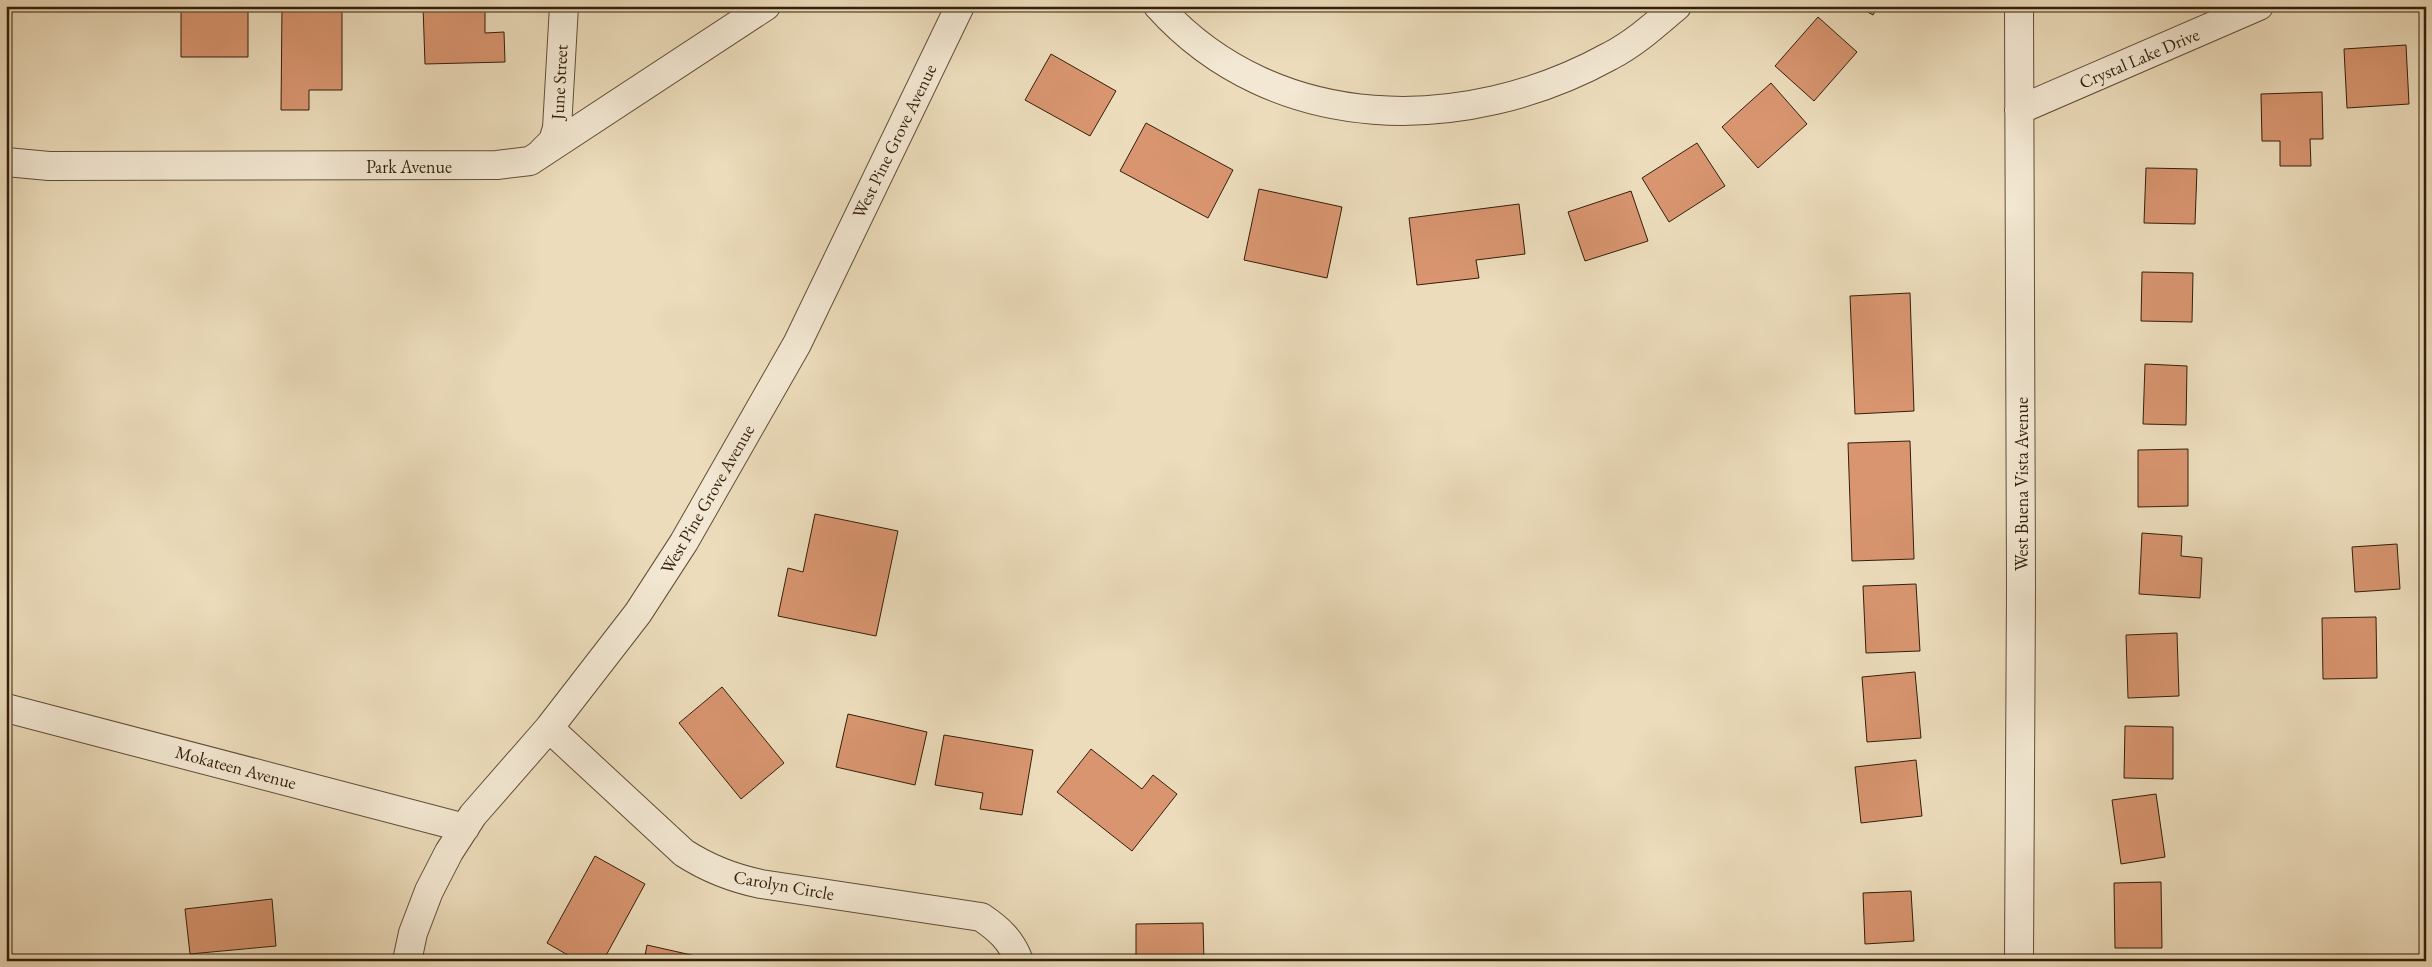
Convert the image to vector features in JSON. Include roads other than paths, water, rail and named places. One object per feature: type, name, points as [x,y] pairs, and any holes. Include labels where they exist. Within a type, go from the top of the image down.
[{"type":"street","name":"June Street","points":[[542,152],[553,141],[556,128],[564,6]]},
{"type":"street","name":"Park Avenue","points":[[6,162],[49,166],[497,165],[530,160],[766,6]]},
{"type":"street","name":"West Pine Grove Avenue","points":[[407,961],[413,933],[429,891],[449,852],[465,828],[549,728],[638,613],[684,542],[797,344],[960,6]]},
{"type":"street","points":[[1158,6],[1187,35],[1218,59],[1289,94],[1333,105],[1379,111],[1424,111],[1470,106],[1499,100],[1527,93],[1571,76],[1612,55],[1650,30],[1677,6]]},
{"type":"street","name":"West Buena Vista Avenue","points":[[2019,6],[2021,588],[2019,961]]},
{"type":"street","name":"Crystal Lake Drive","points":[[2019,110],[2259,6]]},
{"type":"street","name":"Mokateen Avenue","points":[[6,708],[465,828]]},
{"type":"street","name":"Carolyn Circle","points":[[549,728],[684,853],[708,868],[733,878],[761,884],[961,912],[981,917],[999,929],[1014,946],[1019,961]]}]
